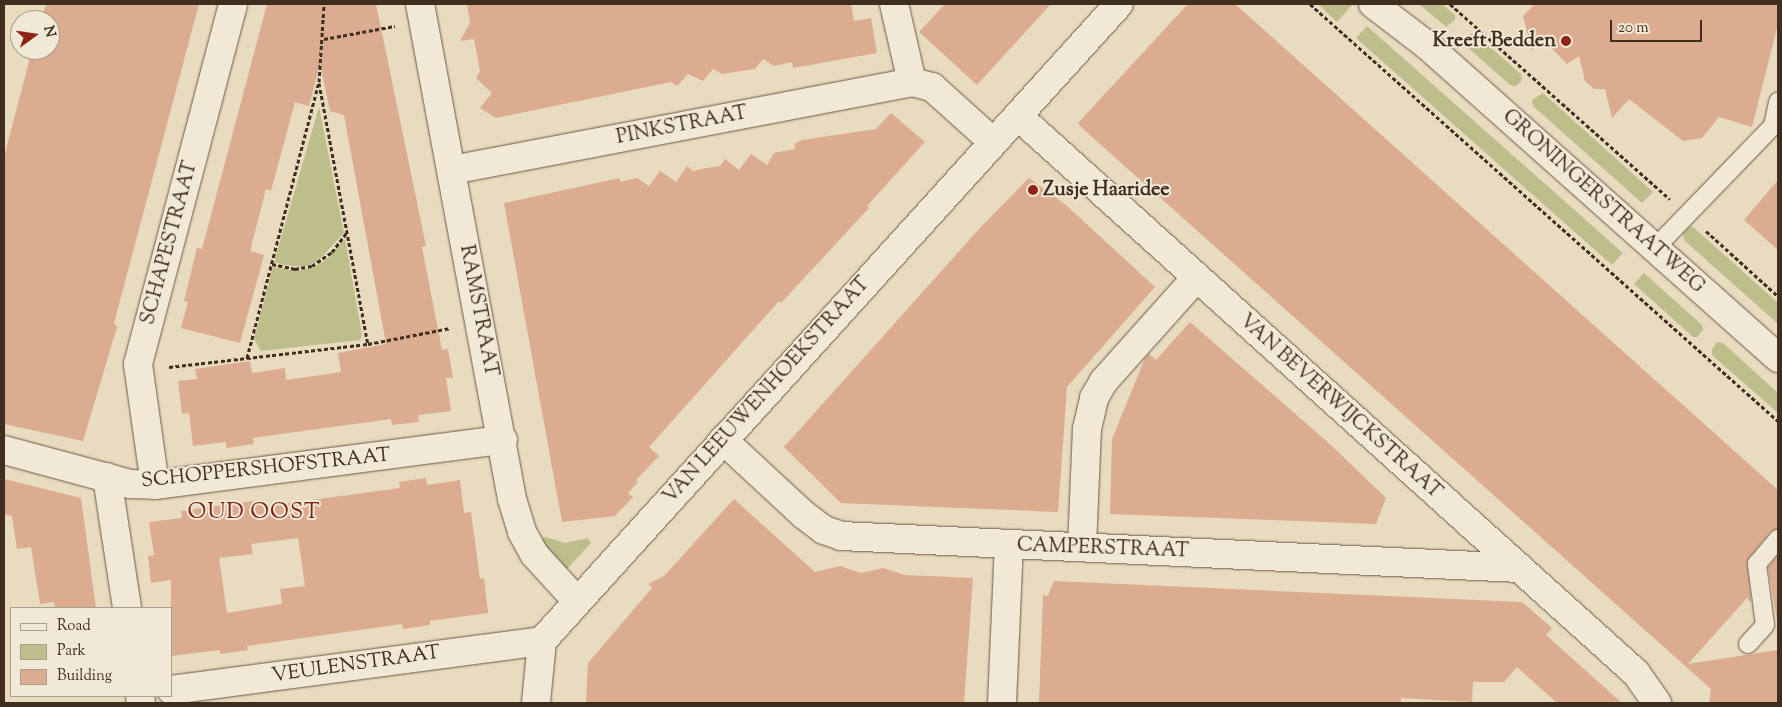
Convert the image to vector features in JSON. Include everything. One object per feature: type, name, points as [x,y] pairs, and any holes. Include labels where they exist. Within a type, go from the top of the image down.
[{"type":"street","name":"SCHAPESTRAAT","points":[[155,485],[138,364],[233,4]]},
{"type":"street","points":[[894,4],[912,82],[932,87],[993,142]]},
{"type":"street","name":"VAN LEEUWENHOEKSTRAAT","points":[[542,641],[576,600],[1119,4]]},
{"type":"street","name":"GRONINGERSTRAATWEG","points":[[1373,4],[1428,46],[1778,358]]},
{"type":"street","name":"GRONINGERSTRAATWEG","points":[[1388,4],[1428,46]]},
{"type":"street","name":"RAMSTRAAT","points":[[422,12],[480,322],[522,532],[534,554],[576,600]]},
{"type":"street","name":"PINKSTRAAT","points":[[452,170],[912,82]]},
{"type":"street","name":"VAN BEVERWIJCKSTRAAT","points":[[1018,116],[1636,673],[1657,703]]},
{"type":"street","points":[[1082,547],[1087,429],[1094,398],[1104,381],[1196,278]]},
{"type":"street","name":"SCHOPPERSHOFSTRAAT","points":[[4,450],[130,484],[155,485],[503,440]]},
{"type":"street","name":"CAMPERSTRAAT","points":[[722,440],[804,515],[824,530],[841,536],[1518,568]]},
{"type":"street","points":[[107,477],[127,607]]},
{"type":"street","points":[[1002,703],[1009,545]]},
{"type":"street","points":[[536,703],[542,641]]},
{"type":"street","name":"VEULENSTRAAT","points":[[172,690],[542,641]]},
{"type":"lane","points":[[1655,248],[1773,126],[1778,102]]},
{"type":"lane","points":[[1748,644],[1765,625],[1757,564],[1778,539]]},
{"type":"path","points":[[247,358],[319,82],[324,39],[324,4]]},
{"type":"path","points":[[1310,4],[1778,421]]},
{"type":"path","points":[[1450,4],[1778,296]]},
{"type":"path","points":[[324,39],[422,12]]},
{"type":"path","points":[[319,82],[368,344]]},
{"type":"path","points":[[271,264],[295,269],[312,266],[326,258],[347,231]]},
{"type":"path","points":[[196,364],[368,344],[480,322]]},
{"type":"green space","points":[[1318,4],[1353,4],[1337,22]]},
{"type":"green space","points":[[1419,4],[1442,4],[1455,15],[1455,20],[1446,27]]},
{"type":"green space","points":[[1367,26],[1623,253],[1612,265],[1356,38]]},
{"type":"green space","points":[[1470,34],[1475,34],[1521,74],[1522,80],[1516,86],[1510,85],[1466,46],[1465,40]]},
{"type":"green space","points":[[1543,93],[1653,192],[1642,203],[1533,106],[1532,100]]},
{"type":"green space","points":[[319,107],[344,233],[318,261],[304,267],[285,265],[274,262]]},
{"type":"green space","points":[[1689,227],[1693,227],[1778,303],[1778,324],[1684,240],[1683,234]]},
{"type":"green space","points":[[345,239],[362,335],[360,340],[261,351],[254,339],[273,267],[295,271],[313,268],[327,259]]},
{"type":"green space","points":[[1644,273],[1702,325],[1703,330],[1697,337],[1693,337],[1634,284]]},
{"type":"green space","points":[[1717,342],[1723,343],[1778,393],[1778,413],[1712,355],[1712,349]]},
{"type":"green space","points":[[546,537],[565,543],[588,538],[591,543],[565,571],[540,539]]},
{"type":"building","points":[[47,4],[199,4],[114,323],[117,327],[83,441],[4,424],[4,157],[29,60],[60,60],[60,10],[44,10]]},
{"type":"building","points":[[267,4],[376,4],[426,246],[422,247],[442,350],[448,349],[453,378],[446,378],[451,411],[418,415],[419,422],[392,425],[391,419],[253,438],[254,444],[226,448],[226,442],[193,446],[189,413],[182,414],[178,381],[197,379],[195,369],[250,361],[252,373],[285,368],[286,380],[341,372],[338,353],[386,344],[344,115],[330,111],[320,64],[309,106],[295,102],[271,191],[266,189],[250,251],[264,255],[240,343],[181,328],[188,302],[184,301],[197,248],[202,249]]},
{"type":"building","points":[[467,4],[851,4],[854,21],[871,18],[877,53],[793,68],[792,62],[774,66],[763,59],[755,69],[722,74],[713,69],[703,81],[688,74],[677,86],[671,82],[496,118],[480,108],[492,93],[476,78],[480,71],[474,39],[460,41],[470,23]]},
{"type":"building","points":[[945,4],[1051,4],[977,85],[919,32]]},
{"type":"building","points":[[1188,4],[1235,4],[1778,490],[1778,529],[1770,532],[1747,561],[1751,602],[1747,598],[1688,664],[1778,650],[1778,702],[1709,703],[1711,689],[1082,128],[1078,123]]},
{"type":"building","points":[[1535,4],[1778,4],[1778,24],[1752,127],[1719,117],[1702,138],[1683,141],[1629,99],[1612,118],[1605,89],[1594,89],[1585,81],[1579,56],[1567,64],[1543,39],[1532,51],[1523,16]]},
{"type":"building","points":[[891,113],[925,142],[867,206],[869,208],[781,303],[779,301],[649,447],[659,456],[636,480],[638,482],[628,493],[633,497],[615,516],[562,522],[504,203],[620,178],[620,182],[637,178],[649,186],[660,171],[676,182],[687,166],[693,171],[720,166],[725,159],[739,170],[751,154],[767,165],[774,153],[795,149],[794,144],[802,140],[876,129]]},
{"type":"building","points":[[1029,178],[1067,206],[1155,287],[1067,387],[1058,512],[841,503],[784,447],[979,229]]},
{"type":"building","points":[[1778,180],[1778,250],[1744,220]]},
{"type":"building","points":[[1190,322],[1332,446],[1386,498],[1376,524],[1110,514],[1112,439],[1145,358],[1149,354],[1156,360]]},
{"type":"building","points":[[426,478],[427,485],[460,480],[464,513],[471,512],[480,579],[484,578],[488,613],[430,621],[430,625],[403,629],[402,624],[247,646],[248,650],[220,654],[220,650],[172,656],[171,580],[151,583],[148,556],[154,555],[149,522],[182,518],[181,511],[262,500],[262,507],[400,488],[399,482]],"holes":[[[298,538],[305,586],[280,589],[282,604],[227,613],[219,558],[253,554],[251,544]]]},
{"type":"building","points":[[4,479],[81,498],[96,607],[55,607],[54,602],[40,604],[31,547],[17,549],[12,516],[4,514]]},
{"type":"building","points":[[734,499],[815,572],[840,566],[861,573],[883,568],[905,575],[973,578],[964,703],[586,703],[588,663],[652,588],[648,584],[664,576]]},
{"type":"building","points":[[1778,555],[1778,626],[1768,567]]},
{"type":"building","points":[[1054,581],[1522,602],[1552,628],[1546,635],[1622,703],[1557,703],[1517,667],[1504,682],[1473,682],[1472,702],[1401,698],[1401,703],[1039,703],[1043,595],[1048,596]]},
{"type":"place","name":"Kreeft Bedden","points":[[1566,41]]},
{"type":"place","name":"Zusje Haaridee","points":[[1033,190]]},
{"type":"district","name":"OUD OOST","points":[[254,514]]}]
